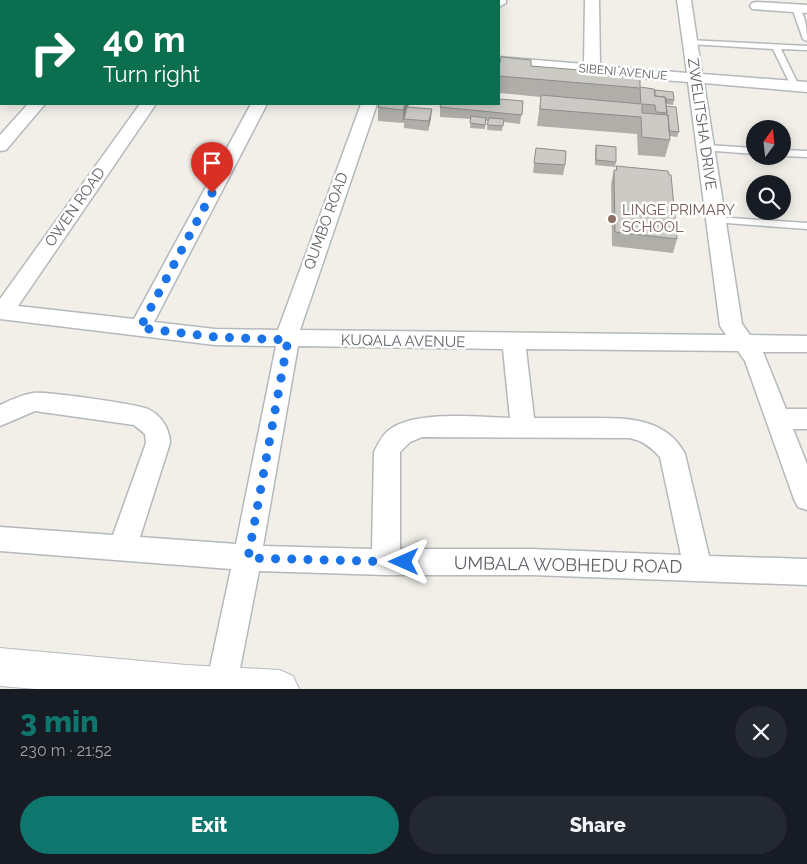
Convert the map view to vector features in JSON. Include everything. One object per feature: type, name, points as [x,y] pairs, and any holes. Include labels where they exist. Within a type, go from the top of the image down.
[{"type":"main road","points":[[0,667],[222,686],[280,689]]},
{"type":"street","points":[[592,0],[592,70]]},
{"type":"street","name":"ZWELITSHA DRIVE","points":[[684,0],[731,326],[755,358],[776,419],[806,492]]},
{"type":"street","points":[[757,6],[802,9]]},
{"type":"street","name":"SIBENI AVENUE","points":[[500,62],[801,87]]},
{"type":"street","points":[[0,146],[36,105]]},
{"type":"street","name":"OWEN ROAD","points":[[1,311],[147,105]]},
{"type":"street","points":[[140,328],[258,105]]},
{"type":"street","name":"QUMBO ROAD","points":[[222,686],[248,558],[289,326],[369,105]]},
{"type":"street","name":"KUQALA AVENUE","points":[[1,311],[215,337],[288,340],[807,344]]},
{"type":"street","points":[[514,342],[523,427]]},
{"type":"street","points":[[0,416],[22,405],[41,402],[139,416],[149,422],[156,431],[158,443],[122,549]]},
{"type":"street","points":[[776,419],[807,419]]},
{"type":"street","points":[[386,562],[388,452],[390,444],[401,434],[422,427],[629,428],[641,430],[664,442],[672,454],[698,568]]},
{"type":"street","name":"UMBALA WOBHEDU ROAD","points":[[0,538],[248,558],[386,562],[532,562],[807,572]]},
{"type":"lane","points":[[802,9],[807,39]]},
{"type":"lane","points":[[690,42],[807,48]]},
{"type":"lane","points":[[776,47],[801,87]]},
{"type":"lane","points":[[705,148],[746,150]]},
{"type":"lane","points":[[791,153],[807,154]]},
{"type":"lane","points":[[716,220],[807,226]]},
{"type":"building","points":[[501,57],[531,60],[531,66],[640,75],[640,87],[654,89],[655,96],[665,97],[667,113],[656,112],[655,105],[642,104],[642,113],[668,115],[670,140],[642,137],[641,117],[540,109],[541,95],[641,104],[640,88],[500,76]]},
{"type":"building","points":[[655,90],[673,92],[674,100],[666,99],[666,103],[665,97],[655,96]]},
{"type":"building","points":[[500,99],[523,101],[522,115],[440,107],[441,105],[500,105]]},
{"type":"building","points":[[379,105],[405,105],[403,110],[378,107]]},
{"type":"building","points":[[666,106],[676,107],[679,132],[669,131]]},
{"type":"building","points":[[407,107],[432,109],[429,121],[404,119]]},
{"type":"building","points":[[471,116],[486,118],[485,125],[470,123]]},
{"type":"building","points":[[489,118],[504,119],[503,126],[487,125]]},
{"type":"building","points":[[596,145],[616,147],[616,162],[596,160]]},
{"type":"building","points":[[536,148],[566,151],[565,165],[534,163]]},
{"type":"building","points":[[616,166],[668,171],[669,175],[671,175],[677,239],[615,232],[614,170],[617,170]]},
{"type":"place","name":"LINGE PRIMARY SCHOOL","points":[[612,219]]},
{"type":"route","points":[[212,193],[140,328],[215,337],[288,340],[248,558],[404,562]]}]
